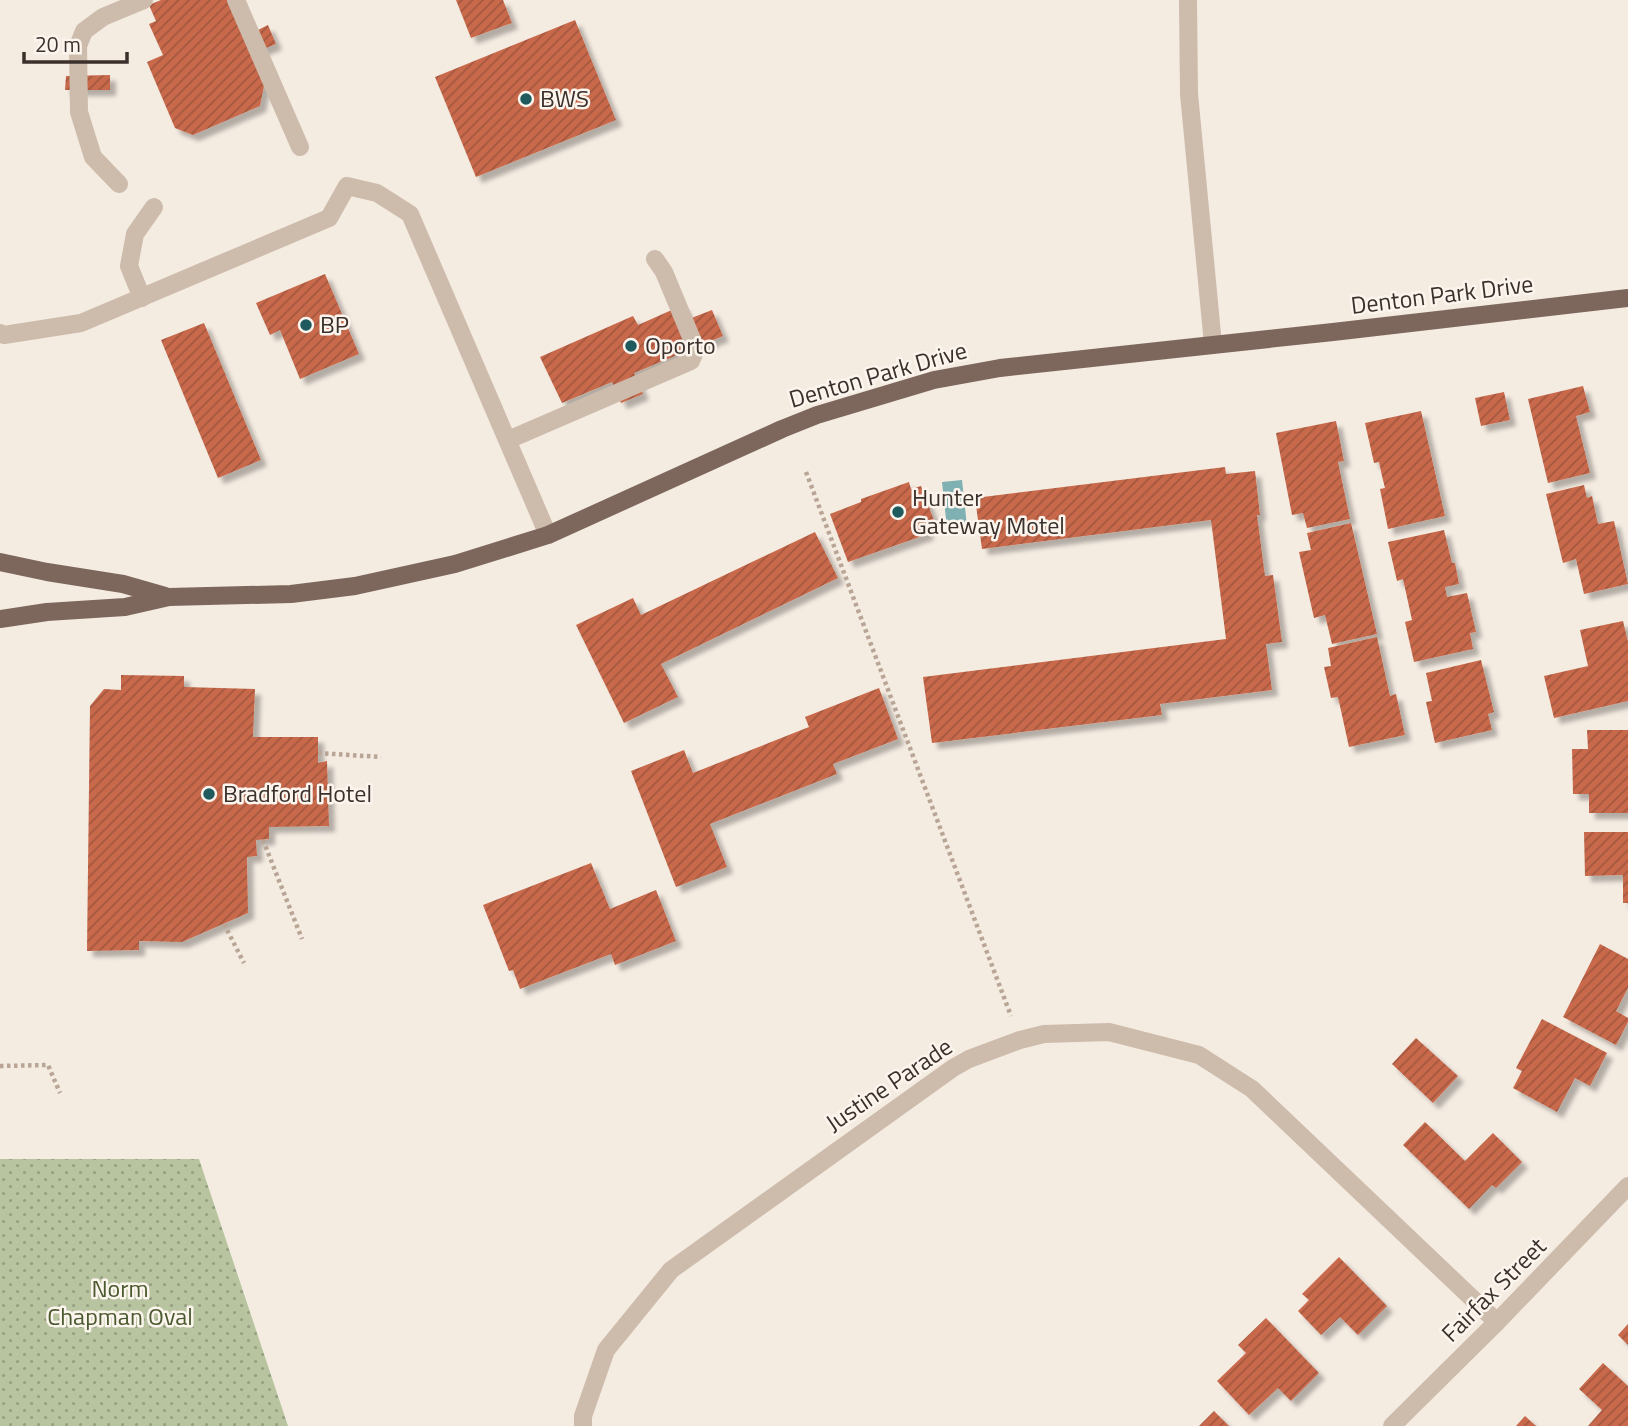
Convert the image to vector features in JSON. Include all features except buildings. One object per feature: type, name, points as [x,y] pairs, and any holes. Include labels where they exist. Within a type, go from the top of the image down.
[{"type":"main road","name":"Denton Park Drive","points":[[0,619],[47,612],[125,607],[169,597],[291,594],[355,586],[455,564],[548,535],[817,415],[934,380],[1000,368],[1628,298]]},
{"type":"main road","name":"Denton Park Drive","points":[[0,562],[123,584],[169,597]]},
{"type":"street","points":[[119,184],[93,157],[79,112],[78,46],[84,31],[103,17],[144,0]]},
{"type":"street","points":[[236,0],[299,147]]},
{"type":"street","points":[[1188,0],[1189,94],[1213,344]]},
{"type":"street","points":[[0,333],[4,335],[81,323],[329,218],[347,186],[377,193],[410,214],[548,535]]},
{"type":"street","points":[[142,298],[129,266],[135,234],[154,207]]},
{"type":"street","points":[[508,440],[691,361],[696,349],[664,272],[655,259]]},
{"type":"street","name":"Justine Parade","points":[[583,1426],[583,1416],[606,1350],[671,1269],[953,1068],[969,1059],[1044,1034],[1109,1032],[1199,1055],[1252,1089],[1497,1322]]},
{"type":"street","name":"Fairfax Street","points":[[1392,1426],[1628,1186]]},
{"type":"path","points":[[806,472],[1020,1040]]},
{"type":"path","points":[[318,753],[382,757]]},
{"type":"path","points":[[263,839],[302,939]]},
{"type":"path","points":[[224,924],[244,963]]},
{"type":"path","points":[[0,1066],[48,1065],[60,1093]]},
{"type":"green space","name":"Norm Chapman Oval","points":[[0,1159],[199,1159],[288,1426],[0,1426]]},
{"type":"water","points":[[962,480],[967,526],[947,528],[942,482]]},
{"type":"place","name":"BWS","points":[[526,99]]},
{"type":"place","name":"BP","points":[[306,325]]},
{"type":"place","name":"Oporto","points":[[631,346]]},
{"type":"place","name":"Hunter Gateway Motel","points":[[898,512]]},
{"type":"place","name":"Bradford Hotel","points":[[209,794]]}]
